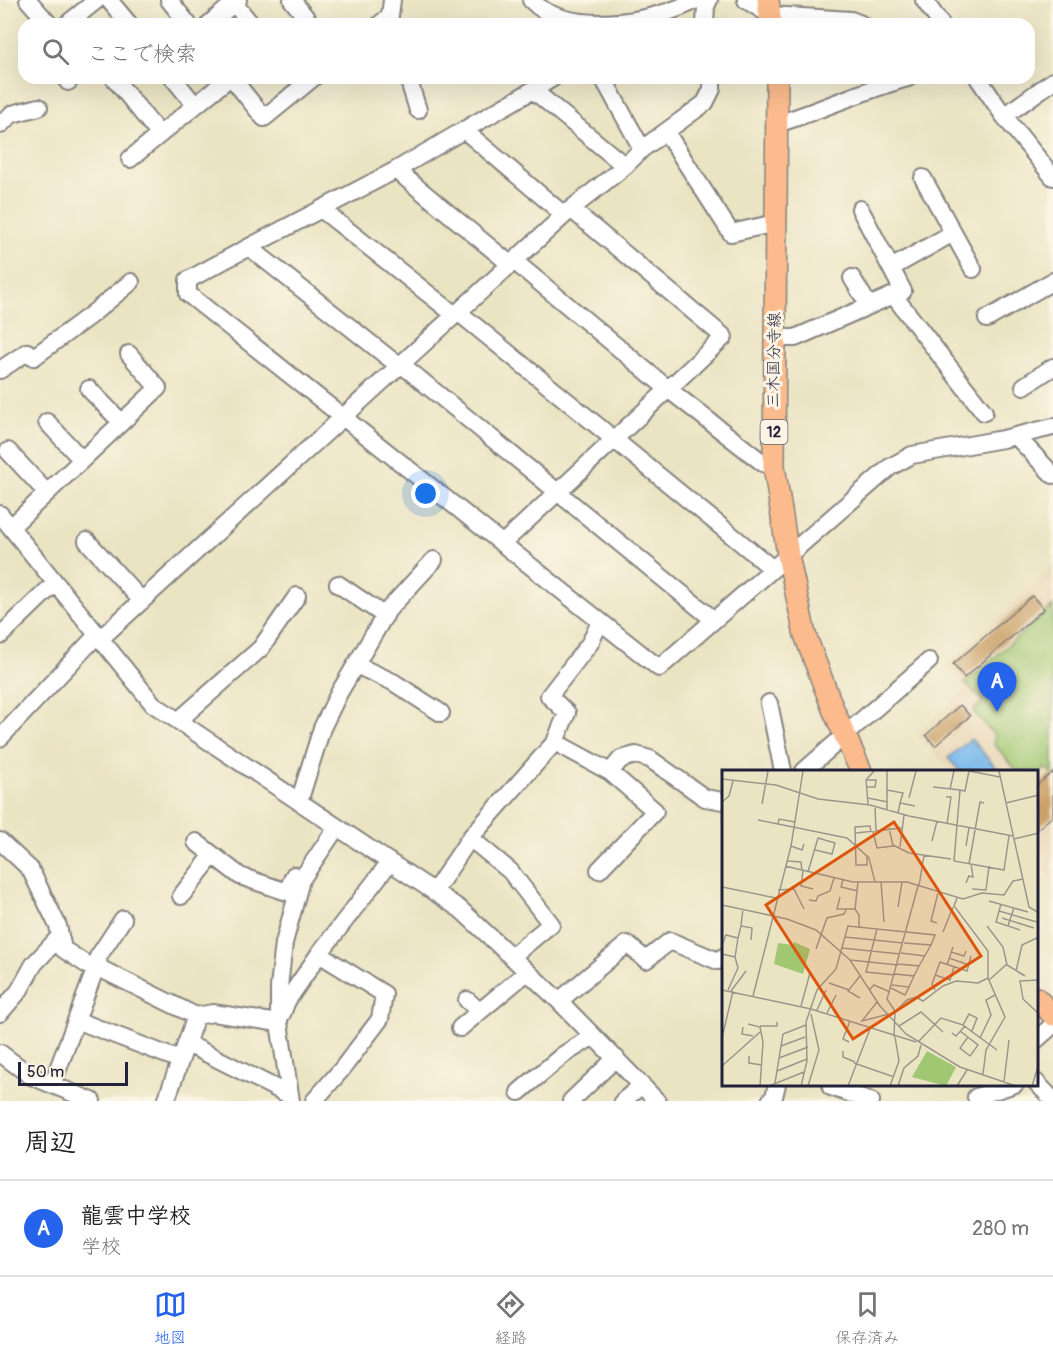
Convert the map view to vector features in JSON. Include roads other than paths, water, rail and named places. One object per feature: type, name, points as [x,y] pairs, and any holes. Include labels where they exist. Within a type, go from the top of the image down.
[{"type":"main road","name":"三木国分寺線","points":[[777,84],[774,466],[780,562],[833,709],[861,770]]},
{"type":"main road","points":[[1038,1000],[1053,1015]]},
{"type":"street","points":[[28,0],[44,18]]},
{"type":"street","points":[[74,18],[97,0]]},
{"type":"street","points":[[109,0],[124,18]]},
{"type":"street","points":[[169,0],[183,18]]},
{"type":"street","points":[[292,0],[306,18]]},
{"type":"street","points":[[531,0],[550,13],[566,18]]},
{"type":"street","points":[[647,18],[682,8],[696,0]]},
{"type":"street","points":[[705,18],[709,0]]},
{"type":"street","points":[[746,0],[769,13],[828,18]]},
{"type":"street","points":[[924,0],[936,18]]},
{"type":"street","points":[[216,18],[236,2],[247,18]]},
{"type":"street","points":[[1004,116],[1053,81]]},
{"type":"street","points":[[119,84],[159,134]]},
{"type":"street","points":[[178,84],[195,105]]},
{"type":"street","points":[[130,159],[223,84]]},
{"type":"street","points":[[236,84],[264,118],[300,84]]},
{"type":"street","points":[[410,84],[418,110]]},
{"type":"street","points":[[543,84],[396,170],[188,280],[188,294],[659,668],[890,467],[912,455],[1053,427]]},
{"type":"street","points":[[606,84],[642,149]]},
{"type":"street","points":[[0,738],[99,637],[142,601],[512,262],[642,149],[705,103],[712,84]]},
{"type":"street","points":[[777,124],[884,84]]},
{"type":"street","points":[[982,84],[1004,116],[1053,177]]},
{"type":"street","points":[[533,90],[625,166]]},
{"type":"street","points":[[0,125],[12,114],[39,107]]},
{"type":"street","points":[[464,130],[724,337],[502,544]]},
{"type":"street","points":[[666,132],[731,233],[776,223]]},
{"type":"street","points":[[396,170],[668,389],[763,463],[774,466]]},
{"type":"street","points":[[923,178],[973,269]]},
{"type":"street","points":[[321,209],[614,440],[780,562]]},
{"type":"street","points":[[774,338],[795,338],[903,291],[860,209]]},
{"type":"street","points":[[891,268],[953,233]]},
{"type":"street","points":[[249,247],[400,365],[714,620]]},
{"type":"street","points":[[852,278],[869,306]]},
{"type":"street","points":[[987,319],[1053,281]]},
{"type":"street","points":[[0,370],[27,352],[34,357],[93,314],[131,282]]},
{"type":"street","points":[[894,296],[984,412]]},
{"type":"street","points":[[11,527],[158,387],[129,354]]},
{"type":"street","points":[[1024,386],[1053,367]]},
{"type":"street","points":[[89,389],[121,422]]},
{"type":"street","points":[[47,422],[82,460]]},
{"type":"street","points":[[1016,436],[1053,475]]},
{"type":"street","points":[[8,451],[47,493]]},
{"type":"street","points":[[0,514],[153,704],[460,909],[558,1001],[657,1101]]},
{"type":"street","points":[[87,541],[142,601]]},
{"type":"street","points":[[299,801],[322,728],[356,665],[385,616],[434,560]]},
{"type":"street","points":[[0,636],[55,583]]},
{"type":"street","points":[[338,585],[385,616]]},
{"type":"street","points":[[178,721],[261,648],[297,596]]},
{"type":"street","points":[[434,892],[470,838],[555,742],[567,713],[549,696],[590,644],[600,622]]},
{"type":"street","points":[[805,770],[929,661]]},
{"type":"street","points":[[356,665],[393,682],[441,713]]},
{"type":"street","points":[[769,703],[783,770]]},
{"type":"street","points":[[555,742],[610,772],[655,811],[599,870]]},
{"type":"street","points":[[610,772],[621,759],[636,755],[650,759],[705,798],[722,801]]},
{"type":"street","points":[[196,842],[240,876],[287,892],[291,878],[333,824]]},
{"type":"street","points":[[290,1098],[279,1023],[279,987],[284,943],[300,880],[333,824]]},
{"type":"street","points":[[470,838],[510,871],[551,924],[511,957]]},
{"type":"street","points":[[0,841],[30,869],[58,926],[63,949],[97,969],[196,1016],[213,1013],[279,1023]]},
{"type":"street","points":[[181,896],[213,855]]},
{"type":"street","points":[[279,1023],[287,1001],[319,954],[390,862]]},
{"type":"street","points":[[52,1085],[97,969],[98,957],[123,919]]},
{"type":"street","points":[[0,1012],[19,991],[34,964],[60,936]]},
{"type":"street","points":[[558,1001],[623,940],[651,966],[670,941],[718,961],[722,958]]},
{"type":"street","points":[[314,1101],[380,1019],[384,994],[319,954]]},
{"type":"street","points":[[460,1028],[473,1006],[527,972]]},
{"type":"street","points":[[166,1101],[196,1016]]},
{"type":"street","points":[[76,1020],[180,1060]]},
{"type":"street","points":[[1038,1038],[1053,1025]]},
{"type":"street","points":[[519,1092],[563,1055],[592,1037]]},
{"type":"street","points":[[186,1043],[290,1098]]},
{"type":"street","points":[[0,1053],[32,1076],[92,1101]]},
{"type":"street","points":[[571,1101],[615,1058]]},
{"type":"street","points":[[1038,1084],[1053,1100]]},
{"type":"street","points":[[623,1101],[642,1085]]},
{"type":"street","points":[[770,1101],[774,1097],[777,1086]]},
{"type":"street","points":[[831,1086],[868,1100]]},
{"type":"street","points":[[974,1099],[987,1086]]},
{"type":"street","points":[[974,1099],[1010,1086]]},
{"type":"water","points":[[971,739],[998,770],[959,770],[948,758]]},
{"type":"place","name":"龍雲中学校","points":[[997,712]]}]
